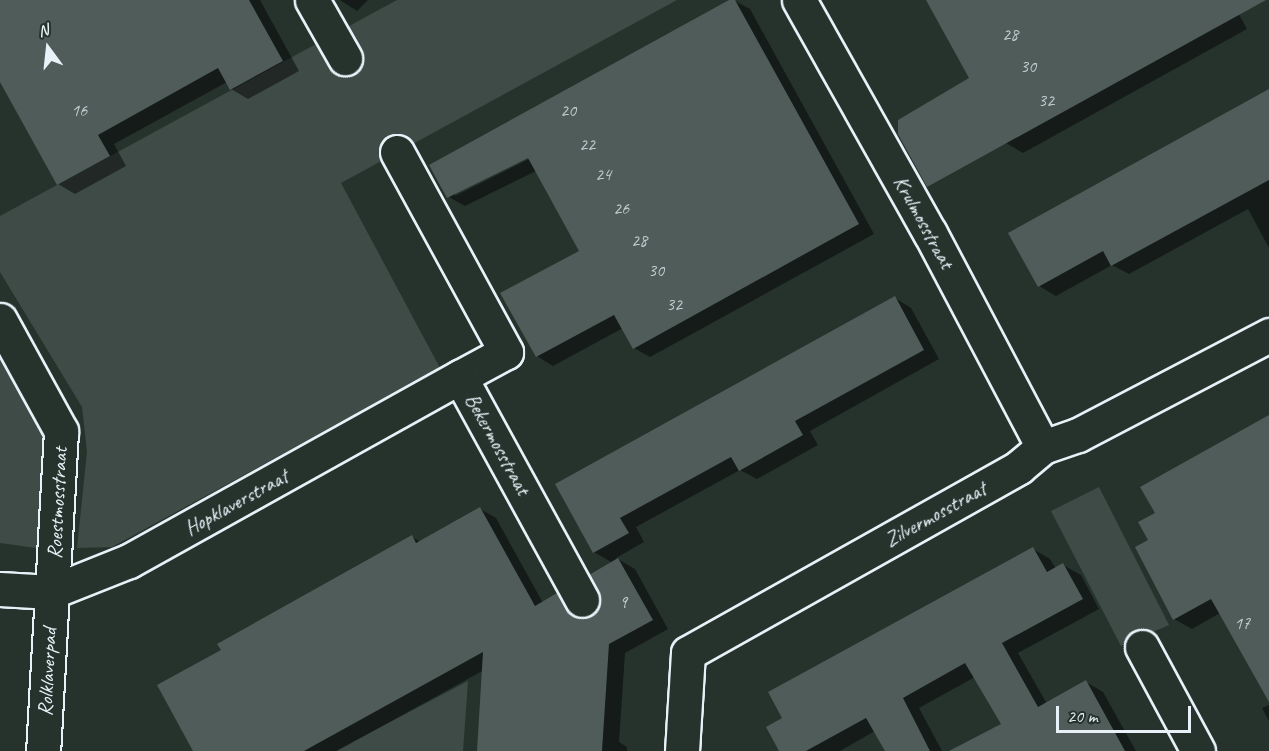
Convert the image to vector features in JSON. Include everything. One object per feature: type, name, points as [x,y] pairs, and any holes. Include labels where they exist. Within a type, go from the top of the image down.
[{"type":"street","points":[[312,0],[345,58]]},
{"type":"street","name":"Krulmosstraat","points":[[799,0],[930,232],[1043,447]]},
{"type":"street","name":"Bekermosstraat","points":[[397,152],[506,352],[460,377],[582,600]]},
{"type":"street","name":"Roestmosstraat","points":[[0,320],[61,431],[51,592]]},
{"type":"street","name":"Zilvermosstraat","points":[[682,751],[688,653],[1019,467],[1043,447],[1078,435],[1269,335]]},
{"type":"street","name":"Hopklaverstraat","points":[[0,589],[51,592],[129,561],[460,377]]},
{"type":"street","name":"Rolklaverpad","points":[[42,751],[51,592]]},
{"type":"street","points":[[1142,648],[1198,751]]},
{"type":"shaded area","points":[[397,0],[677,0],[341,183],[440,368],[112,547],[77,548],[87,452],[82,407],[0,272],[0,216]]},
{"type":"shaded area","points":[[0,353],[52,450],[43,549],[0,543]]},
{"type":"shaded area","points":[[1099,487],[1169,625],[1121,646],[1051,511]]},
{"type":"shaded area","points":[[468,681],[463,751],[335,751]]},
{"type":"building","points":[[0,0],[249,0],[283,61],[230,90],[218,68],[98,135],[110,156],[57,185],[0,82]]},
{"type":"building","points":[[729,0],[735,0],[859,224],[633,349],[614,315],[536,357],[500,293],[579,251],[528,158],[447,198],[429,165]]},
{"type":"building","points":[[926,0],[1266,0],[927,187],[898,134],[898,120],[969,78]]},
{"type":"building","points":[[1269,89],[1269,180],[1111,266],[1103,251],[1038,287],[1008,233]]},
{"type":"building","points":[[895,296],[924,350],[795,421],[803,435],[739,471],[731,457],[620,518],[629,533],[593,553],[555,484]]},
{"type":"building","points":[[1269,415],[1269,702],[1211,599],[1173,620],[1135,547],[1148,540],[1138,522],[1155,513],[1140,487]]},
{"type":"building","points":[[480,507],[535,606],[557,593],[572,616],[581,619],[591,616],[598,609],[601,600],[589,575],[618,558],[653,620],[609,644],[602,751],[477,751],[483,652],[304,751],[193,751],[157,685],[221,650],[217,644],[412,535],[416,543]]},
{"type":"building","points":[[1033,547],[1047,572],[1063,563],[1083,599],[1002,643],[1038,707],[1086,680],[1125,751],[949,751],[1001,724],[965,663],[903,698],[930,751],[885,751],[866,718],[806,751],[779,751],[766,727],[782,718],[768,692]]}]
